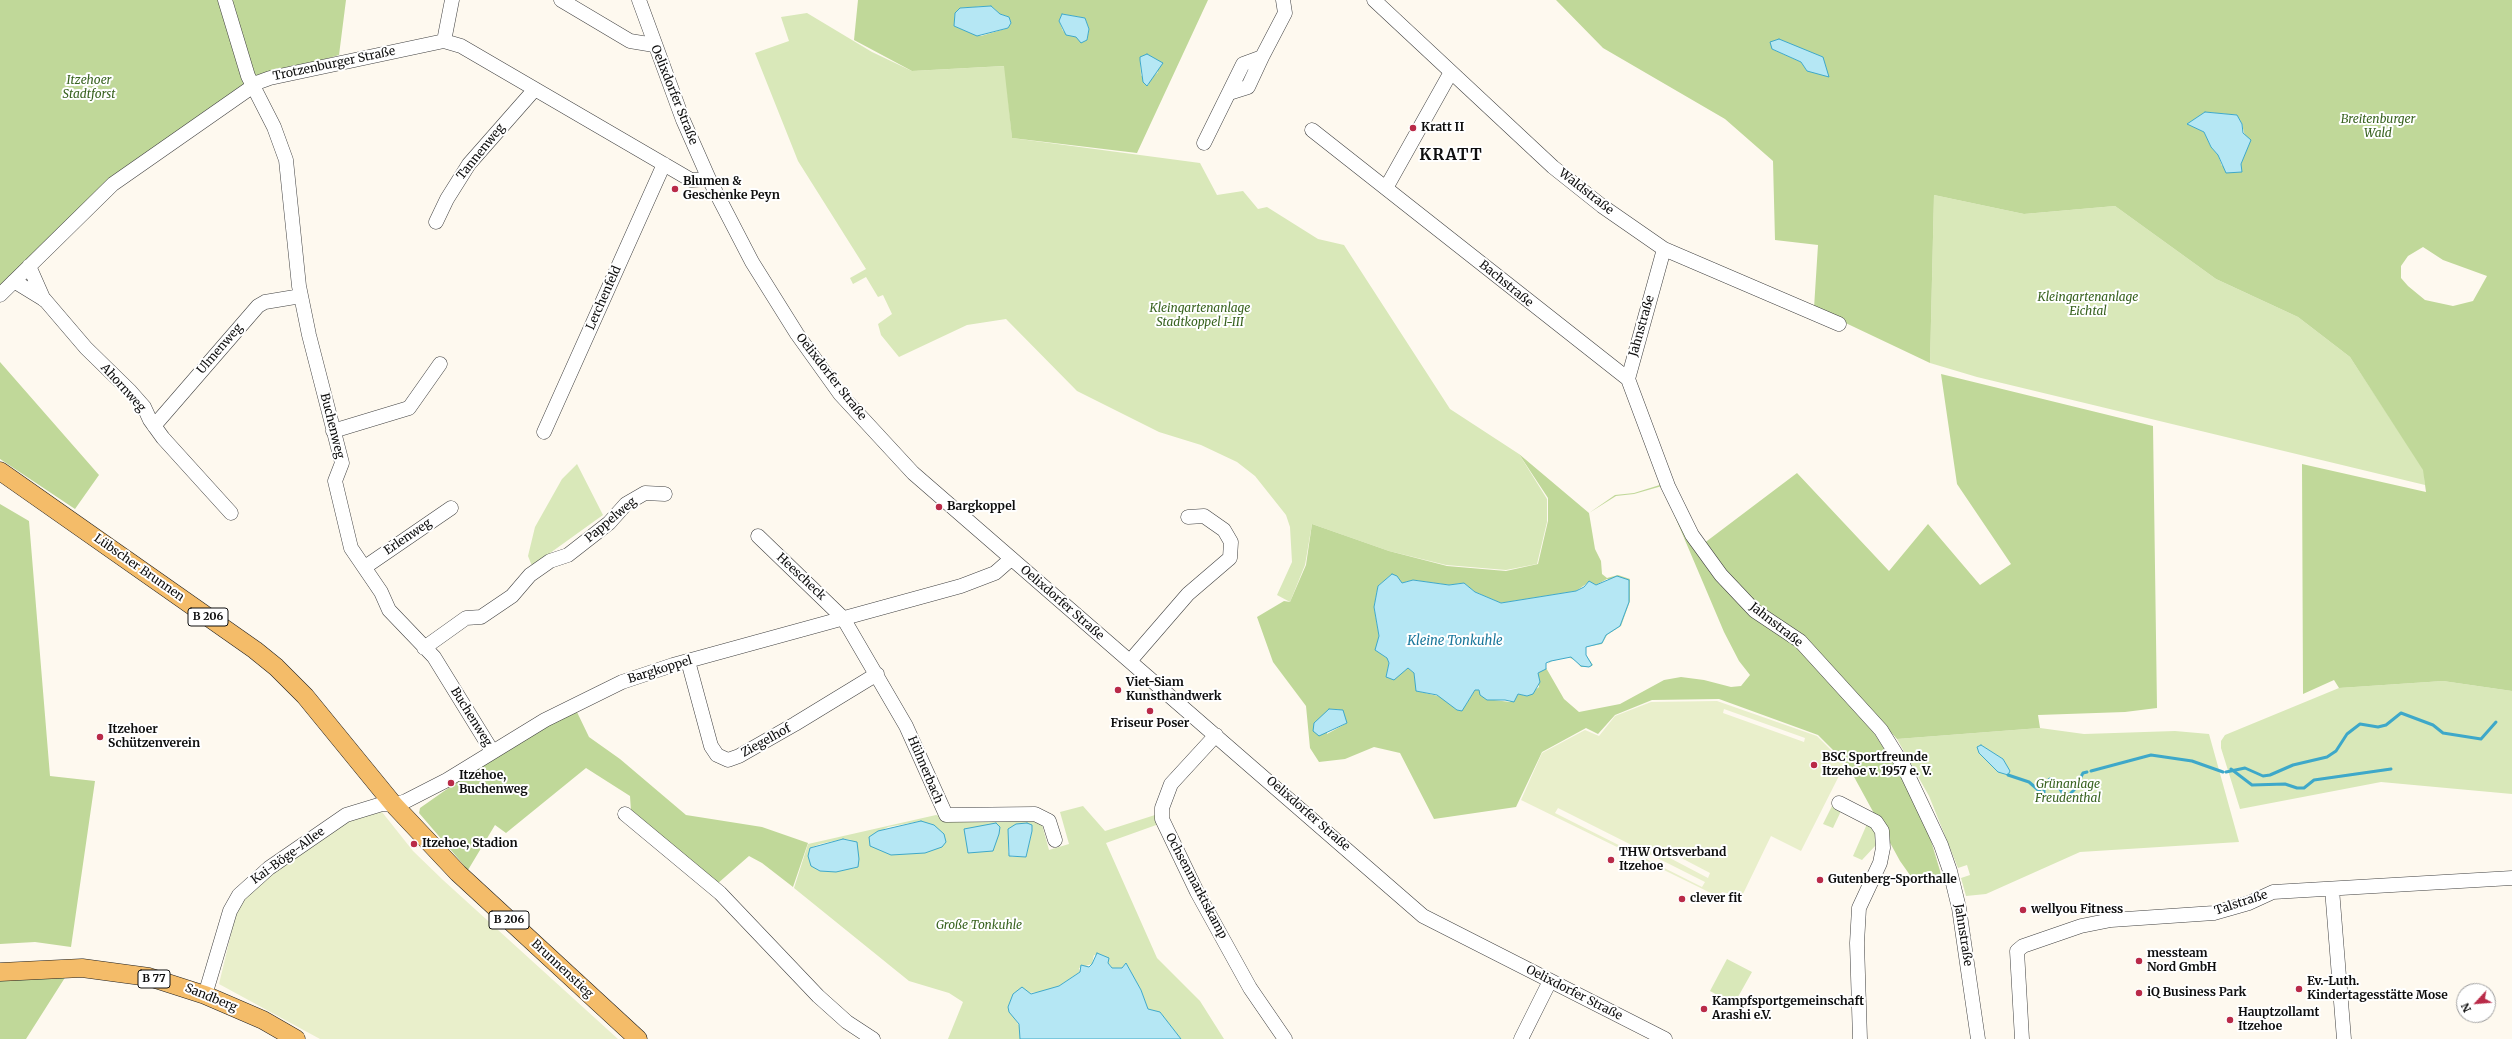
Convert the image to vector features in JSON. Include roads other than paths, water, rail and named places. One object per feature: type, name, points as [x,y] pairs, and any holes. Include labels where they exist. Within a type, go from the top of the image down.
[{"type":"main road","name":"Lübscher Brunnen","points":[[0,471],[255,650],[276,667],[304,696],[390,800]]},
{"type":"main road","name":"Brunnenstieg","points":[[390,800],[458,873],[638,1039]]},
{"type":"main road","name":"Sandberg","points":[[0,972],[82,968],[149,978],[204,995],[262,1020],[296,1039]]},
{"type":"street","name":"Buchenweg","points":[[225,0],[248,76],[274,127],[286,160],[301,296],[342,463],[335,481],[348,540],[353,554],[365,567],[381,592],[389,610],[434,657],[492,751]]},
{"type":"street","points":[[444,41],[452,0]]},
{"type":"street","points":[[561,0],[630,41],[654,45]]},
{"type":"street","name":"Oelixdorfer Straße","points":[[639,0],[654,45],[709,179],[752,262],[772,295],[840,394],[913,473],[1423,916],[1665,1039]]},
{"type":"street","points":[[1204,143],[1243,64],[1262,57],[1285,13],[1282,0]]},
{"type":"street","name":"Waldstraße","points":[[1374,0],[1571,182],[1664,249],[1839,324]]},
{"type":"street","name":"Trotzenburger Straße","points":[[0,294],[113,184],[254,86],[270,78],[444,41],[461,46],[691,180],[709,179]]},
{"type":"street","points":[[1386,188],[1451,72]]},
{"type":"street","name":"Tannenweg","points":[[436,222],[447,199],[469,164],[535,89]]},
{"type":"street","name":"Bachstraße","points":[[1312,130],[1628,380]]},
{"type":"street","name":"Lerchenfeld","points":[[544,432],[664,164]]},
{"type":"street","name":"Jahnstraße","points":[[1664,249],[1628,380],[1668,486],[1692,535],[1721,575],[1756,612],[1800,641],[1881,730],[1904,767],[1941,845],[1950,871],[1959,908],[1978,1039]]},
{"type":"street","name":"Ahornweg","points":[[30,266],[44,300]]},
{"type":"street","name":"Ahornweg","points":[[14,281],[44,300],[86,348],[144,407],[154,426],[231,513]]},
{"type":"street","name":"Ulmenweg","points":[[154,426],[258,306],[265,302],[301,296]]},
{"type":"street","points":[[333,431],[409,408],[440,364]]},
{"type":"street","name":"Pappelweg","points":[[424,648],[466,618],[481,617],[512,596],[530,575],[550,561],[568,555],[609,523],[626,504],[645,493],[665,494]]},
{"type":"street","name":"Erlenweg","points":[[365,567],[451,508]]},
{"type":"street","points":[[1130,661],[1188,594],[1230,558],[1231,542],[1224,530],[1204,516],[1188,517]]},
{"type":"street","name":"Heescheck","points":[[758,536],[843,618]]},
{"type":"street","name":"Bargkoppel","points":[[390,800],[447,780],[492,751],[595,694],[642,675],[987,576],[1000,569],[1011,559]]},
{"type":"street","name":"Hühnerbach","points":[[843,618],[906,726],[946,815],[1035,814],[1049,821],[1055,840]]},
{"type":"street","name":"Ziegelhof","points":[[688,661],[711,746],[717,755],[728,760],[739,756],[790,728],[877,674]]},
{"type":"street","name":"Ochsenmarktskamp","points":[[1216,735],[1171,784],[1162,808],[1162,819],[1197,892],[1250,988],[1285,1039]]},
{"type":"street","name":"Kai-Böge-Allee","points":[[204,995],[230,911],[237,898],[249,885],[346,815],[382,804],[390,800]]},
{"type":"street","points":[[1839,803],[1876,822],[1881,829],[1883,839],[1880,863],[1859,908],[1858,943],[1860,1039]]},
{"type":"street","points":[[625,814],[720,893],[777,955],[822,1000],[847,1022],[873,1039]]},
{"type":"street","name":"Talstraße","points":[[2022,1039],[2016,957],[2019,948],[2096,922],[2214,912],[2249,903],[2273,892],[2512,878]]},
{"type":"street","points":[[2332,889],[2344,1039]]},
{"type":"street","points":[[1521,1039],[1550,981]]},
{"type":"water","points":[[991,6],[1000,14],[1009,17],[1011,23],[1008,28],[977,36],[954,26],[955,13],[960,8]]},
{"type":"water","points":[[1062,14],[1085,18],[1089,29],[1087,40],[1081,43],[1076,37],[1066,35],[1059,21]]},
{"type":"water","points":[[1779,39],[1823,57],[1829,77],[1807,71],[1801,62],[1772,49],[1770,42]]},
{"type":"water","points":[[1147,54],[1163,63],[1147,86],[1143,82],[1140,57]]},
{"type":"water","points":[[2205,112],[2237,115],[2242,124],[2243,133],[2251,140],[2241,164],[2242,172],[2226,173],[2218,155],[2211,147],[2204,132],[2187,124]]},
{"type":"water","name":"Kleine Tonkuhle","points":[[1392,574],[1397,576],[1402,583],[1413,580],[1449,585],[1464,583],[1475,592],[1501,603],[1576,591],[1584,587],[1589,581],[1596,585],[1617,576],[1629,580],[1629,602],[1620,626],[1606,635],[1602,643],[1586,647],[1586,655],[1592,665],[1589,667],[1581,666],[1571,657],[1551,661],[1546,663],[1546,669],[1538,673],[1540,682],[1533,694],[1527,696],[1518,694],[1514,702],[1505,700],[1487,700],[1480,695],[1479,690],[1475,690],[1462,711],[1457,710],[1437,695],[1416,691],[1414,673],[1408,668],[1394,680],[1386,677],[1389,663],[1387,658],[1375,650],[1379,636],[1374,607],[1378,586]]},
{"type":"water","points":[[1329,709],[1343,710],[1347,723],[1319,736],[1313,731],[1314,723]]},
{"type":"water","points":[[1981,745],[2003,759],[2010,771],[2008,775],[1998,772],[1979,753],[1977,747]]},
{"type":"water","points":[[921,821],[934,825],[944,834],[946,842],[942,847],[925,853],[891,855],[870,846],[869,837],[878,831]]},
{"type":"water","points":[[996,823],[1000,827],[993,851],[968,853],[964,829]]},
{"type":"water","points":[[1027,823],[1032,825],[1032,831],[1026,857],[1009,856],[1008,829],[1016,824]]},
{"type":"water","points":[[843,839],[857,842],[859,859],[858,867],[836,872],[820,871],[811,866],[808,856],[810,848]]},
{"type":"water","points":[[1097,953],[1109,958],[1108,963],[1112,968],[1122,968],[1126,963],[1141,990],[1148,1009],[1160,1012],[1181,1039],[1020,1039],[1019,1024],[1009,1012],[1008,1007],[1013,994],[1022,987],[1031,994],[1059,986],[1080,972],[1081,965],[1089,967]]},
{"type":"waterway","points":[[2226,772],[2245,768],[2263,776],[2270,775],[2293,765],[2327,757],[2336,751],[2347,734],[2360,724],[2378,727],[2386,725],[2401,713],[2433,725],[2443,733],[2481,739],[2496,722]]},
{"type":"waterway","points":[[2091,771],[2151,755],[2192,761],[2223,772]]},
{"type":"waterway","points":[[2231,769],[2252,785],[2285,784],[2297,788],[2304,788],[2314,780],[2391,769]]},
{"type":"waterway","points":[[2008,775],[2029,782],[2044,795],[2056,799],[2069,795],[2074,790],[2083,773],[2087,772]]},
{"type":"waterway","points":[[2044,795],[2044,784],[2050,779],[2055,781],[2063,794],[2069,795]]},
{"type":"place","name":"Kratt II","points":[[1413,128]]},
{"type":"place","name":"Blumen & Geschenke Peyn","points":[[675,189]]},
{"type":"place","name":"Bargkoppel","points":[[939,507]]},
{"type":"place","name":"Viet-Siam Kunsthandwerk","points":[[1118,690]]},
{"type":"place","name":"Friseur Poser","points":[[1150,711]]},
{"type":"place","name":"Itzehoer Schützenverein","points":[[100,737]]},
{"type":"place","name":"BSC Sportfreunde Itzehoe v. 1957 e. V.","points":[[1814,765]]},
{"type":"place","name":"Itzehoe, Buchenweg","points":[[451,783]]},
{"type":"place","name":"Itzehoe, Stadion","points":[[414,844]]},
{"type":"place","name":"THW Ortsverband Itzehoe","points":[[1611,860]]},
{"type":"place","name":"Gutenberg-Sporthalle","points":[[1820,880]]},
{"type":"place","name":"clever fit","points":[[1682,899]]},
{"type":"place","name":"wellyou Fitness","points":[[2023,910]]},
{"type":"place","name":"messteam Nord GmbH","points":[[2139,961]]},
{"type":"place","name":"Ev.-Luth. Kindertagesstätte Mose","points":[[2299,989]]},
{"type":"place","name":"iQ Business Park","points":[[2139,993]]},
{"type":"place","name":"Kampfsportgemeinschaft Arashi e.V.","points":[[1704,1009]]},
{"type":"place","name":"Hauptzollamt Itzehoe","points":[[2230,1020]]},
{"type":"district","name":"KRATT","points":[[1451,155]]},
{"type":"park label","name":"Itzehoer Stadtforst","points":[[89,88]]},
{"type":"park label","name":"Breitenburger Wald","points":[[2378,127]]},
{"type":"park label","name":"Kleingartenanlage Eichtal","points":[[2088,305]]},
{"type":"park label","name":"Kleingartenanlage Stadtkoppel I-III","points":[[1200,316]]},
{"type":"park label","name":"Grünanlage Freudenthal","points":[[2068,792]]},
{"type":"park label","name":"Große Tonkuhle","points":[[979,926]]}]
